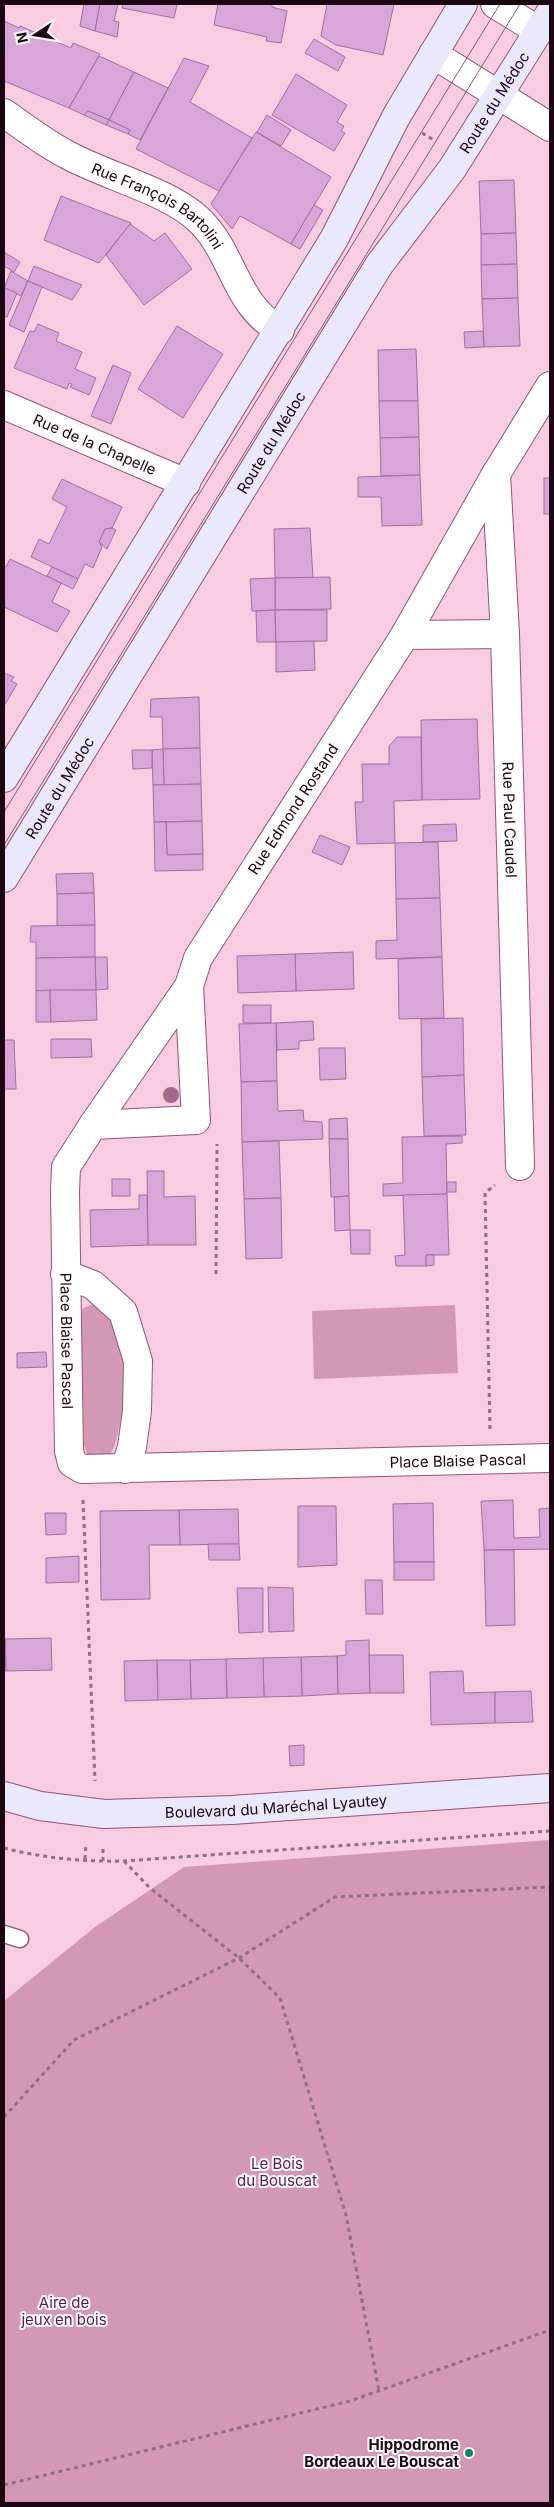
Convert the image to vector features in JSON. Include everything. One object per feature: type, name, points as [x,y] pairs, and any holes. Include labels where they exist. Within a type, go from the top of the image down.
[{"type":"main road","points":[[4,778],[280,330],[334,238],[396,117],[462,4]]},
{"type":"main road","name":"Route du Médoc","points":[[4,878],[380,265],[452,169],[544,22]]},
{"type":"main road","name":"Boulevard du Maréchal Lyautey","points":[[4,1796],[40,1806],[88,1813],[232,1810],[550,1788]]},
{"type":"street","points":[[495,4],[544,22]]},
{"type":"street","points":[[433,54],[550,127]]},
{"type":"street","name":"Rue François Bartolini","points":[[4,113],[65,154],[172,202],[197,218],[212,234],[251,307],[265,322],[280,330]]},
{"type":"street","name":"Rue Edmond Rostand","points":[[65,1274],[66,1167],[92,1125],[189,986],[198,958],[405,635],[496,474],[550,386]]},
{"type":"street","name":"Rue de la Chapelle","points":[[4,405],[186,483]]},
{"type":"street","name":"Rue Paul Caudel","points":[[496,474],[505,634],[520,1166]]},
{"type":"street","points":[[405,635],[505,634]]},
{"type":"street","name":"Rue Edmond Rostand","points":[[189,986],[196,1120]]},
{"type":"street","points":[[92,1125],[196,1120]]},
{"type":"street","name":"Place Blaise Pascal","points":[[124,1469],[132,1447],[136,1420],[138,1361],[123,1312],[92,1285],[65,1274],[69,1451],[72,1463],[82,1470],[124,1469],[550,1458]]},
{"type":"lane","points":[[4,1934],[20,1939]]},
{"type":"path","points":[[196,1120],[217,1141],[216,1274]]},
{"type":"path","points":[[490,1431],[485,1193],[520,1166]]},
{"type":"path","points":[[82,1470],[95,1783],[88,1813],[86,1859]]},
{"type":"path","points":[[4,1848],[21,1852],[86,1859],[124,1860],[550,1831]]},
{"type":"path","points":[[124,1860],[150,1888],[239,1958],[280,1998],[346,2215],[379,2390]]},
{"type":"path","points":[[4,2117],[74,2040],[239,1958],[335,1896],[550,1887]]},
{"type":"path","points":[[4,2485],[350,2401],[550,2330]]},
{"type":"green space","points":[[99,1302],[115,1330],[123,1360],[123,1408],[115,1445],[109,1456],[92,1456],[87,1454],[84,1445],[81,1314],[83,1308]]},
{"type":"green space","points":[[455,1305],[458,1373],[314,1379],[312,1311]]},
{"type":"green space","name":"Le Bois du Bouscat","points":[[550,1840],[550,2503],[4,2503],[4,2001],[95,1927],[184,1867]]},
{"type":"building","points":[[84,4],[100,4],[95,31],[80,26]]},
{"type":"building","points":[[100,4],[118,4],[114,21],[119,22],[117,37],[95,31]]},
{"type":"building","points":[[123,4],[177,4],[174,18],[122,8]]},
{"type":"building","points":[[218,4],[272,4],[272,7],[287,11],[281,43],[266,41],[267,37],[214,25]]},
{"type":"building","points":[[327,4],[394,4],[383,55],[336,45],[321,36]]},
{"type":"building","points":[[4,21],[71,48],[73,43],[100,54],[69,108],[4,81]]},
{"type":"building","points":[[314,39],[345,57],[338,71],[305,53]]},
{"type":"building","points":[[99,56],[134,72],[109,120],[88,111],[84,115],[69,108]]},
{"type":"building","points":[[184,58],[209,66],[190,102],[252,138],[219,191],[136,149]]},
{"type":"building","points":[[134,72],[168,88],[140,140],[128,134],[130,130],[109,120]]},
{"type":"building","points":[[296,74],[347,105],[337,122],[344,126],[341,131],[345,133],[334,151],[272,115]]},
{"type":"building","points":[[88,111],[109,120],[106,125],[84,115]]},
{"type":"building","points":[[267,115],[291,130],[281,146],[257,132]]},
{"type":"building","points":[[109,120],[130,130],[128,134],[106,125]]},
{"type":"building","points":[[256,132],[331,177],[291,244],[240,216],[232,229],[211,204]]},
{"type":"building","points":[[514,180],[516,233],[481,234],[479,181]]},
{"type":"building","points":[[61,196],[131,223],[99,263],[44,240]]},
{"type":"building","points":[[314,205],[323,210],[300,249],[291,244]]},
{"type":"building","points":[[130,224],[154,241],[165,233],[192,269],[144,305],[106,255]]},
{"type":"building","points":[[516,233],[517,264],[481,265],[481,234]]},
{"type":"building","points":[[4,252],[20,262],[14,272],[4,266]]},
{"type":"building","points":[[517,264],[518,298],[482,299],[481,265]]},
{"type":"building","points":[[34,266],[82,285],[72,300],[28,281]]},
{"type":"building","points":[[11,271],[28,281],[21,296],[4,288]]},
{"type":"building","points":[[28,281],[42,287],[24,332],[9,325]]},
{"type":"building","points":[[4,288],[17,293],[7,317],[4,316]]},
{"type":"building","points":[[518,298],[520,346],[484,347],[482,299]]},
{"type":"building","points":[[38,324],[59,333],[56,341],[82,352],[75,369],[96,378],[89,395],[70,387],[72,384],[69,383],[67,389],[14,368],[30,331],[34,332]]},
{"type":"building","points":[[177,326],[223,354],[183,418],[138,389]]},
{"type":"building","points":[[483,331],[484,347],[465,348],[464,332]]},
{"type":"building","points":[[416,349],[418,401],[379,401],[378,350]]},
{"type":"building","points":[[113,365],[131,373],[111,424],[91,416]]},
{"type":"building","points":[[379,401],[418,401],[419,437],[380,438]]},
{"type":"building","points":[[419,437],[420,475],[381,476],[380,438]]},
{"type":"building","points":[[420,475],[422,525],[382,526],[381,497],[358,497],[358,477]]},
{"type":"building","points":[[544,478],[550,478],[550,514],[544,514]]},
{"type":"building","points":[[62,479],[122,507],[112,528],[105,529],[99,542],[102,547],[93,568],[85,564],[78,579],[31,557],[39,539],[49,544],[67,507],[52,499]]},
{"type":"building","points":[[112,528],[116,530],[107,549],[99,542],[105,529]]},
{"type":"building","points":[[310,528],[313,578],[275,578],[274,529]]},
{"type":"building","points":[[10,559],[61,583],[52,602],[70,611],[57,632],[4,607],[4,566],[6,567]]},
{"type":"building","points":[[52,567],[78,579],[73,589],[47,576]]},
{"type":"building","points":[[330,577],[331,609],[275,610],[275,578]]},
{"type":"building","points":[[275,578],[275,610],[252,611],[250,579]]},
{"type":"building","points":[[275,610],[276,642],[257,642],[256,611]]},
{"type":"building","points":[[275,610],[327,610],[327,641],[276,642]]},
{"type":"building","points":[[314,641],[315,670],[276,672],[276,642]]},
{"type":"building","points":[[4,673],[14,677],[11,681],[17,684],[4,706]]},
{"type":"building","points":[[199,697],[200,748],[163,749],[162,717],[150,717],[151,699]]},
{"type":"building","points":[[477,719],[480,799],[422,800],[421,720]]},
{"type":"building","points":[[397,737],[421,737],[422,800],[394,801],[395,843],[357,844],[355,802],[363,802],[362,764],[389,764],[389,746]]},
{"type":"building","points":[[200,748],[201,784],[164,785],[163,749]]},
{"type":"building","points":[[163,749],[164,785],[153,785],[152,750]]},
{"type":"building","points":[[132,750],[152,750],[152,768],[133,769]]},
{"type":"building","points":[[201,784],[202,821],[154,822],[153,785]]},
{"type":"building","points":[[202,821],[203,854],[167,855],[166,822]]},
{"type":"building","points":[[154,822],[166,822],[167,855],[203,854],[203,870],[155,871]]},
{"type":"building","points":[[456,824],[457,841],[423,842],[423,825]]},
{"type":"building","points":[[320,835],[350,847],[342,865],[312,852]]},
{"type":"building","points":[[438,842],[440,898],[396,899],[395,843]]},
{"type":"building","points":[[93,873],[94,893],[57,894],[56,874]]},
{"type":"building","points":[[94,893],[95,925],[57,926],[57,894]]},
{"type":"building","points":[[440,898],[442,957],[376,959],[376,941],[397,940],[396,899]]},
{"type":"building","points":[[95,925],[95,957],[36,958],[36,942],[30,942],[31,926]]},
{"type":"building","points":[[353,952],[354,989],[296,991],[295,954]]},
{"type":"building","points":[[295,954],[296,991],[238,993],[237,956]]},
{"type":"building","points":[[95,957],[107,957],[108,989],[96,990]]},
{"type":"building","points":[[95,957],[96,990],[36,991],[36,958]]},
{"type":"building","points":[[442,957],[444,1018],[399,1019],[398,959]]},
{"type":"building","points":[[50,990],[51,1022],[36,1022],[36,991]]},
{"type":"building","points":[[50,990],[96,990],[97,1020],[51,1022]]},
{"type":"building","points":[[243,1005],[271,1005],[271,1023],[243,1023]]},
{"type":"building","points":[[463,1018],[464,1075],[422,1077],[421,1019]]},
{"type":"building","points":[[313,1021],[314,1040],[299,1041],[299,1049],[277,1050],[276,1023]]},
{"type":"building","points":[[276,1023],[277,1081],[241,1082],[239,1024]]},
{"type":"building","points":[[51,1039],[91,1039],[92,1057],[51,1058]]},
{"type":"building","points":[[4,1040],[14,1040],[16,1089],[4,1089]]},
{"type":"building","points":[[319,1048],[345,1048],[346,1079],[320,1080]]},
{"type":"building","points":[[464,1075],[466,1135],[424,1136],[422,1077]]},
{"type":"building","points":[[277,1081],[278,1111],[303,1110],[304,1121],[322,1122],[323,1139],[242,1142],[241,1082]]},
{"type":"building","points":[[347,1118],[348,1139],[329,1139],[329,1119]]},
{"type":"building","points":[[462,1136],[462,1143],[446,1144],[447,1194],[383,1196],[383,1184],[403,1183],[402,1137]]},
{"type":"building","points":[[329,1139],[348,1139],[349,1196],[331,1197]]},
{"type":"building","points":[[279,1141],[281,1198],[244,1199],[242,1142]]},
{"type":"building","points":[[147,1171],[164,1171],[164,1197],[195,1196],[196,1245],[148,1245]]},
{"type":"building","points":[[112,1179],[130,1179],[130,1196],[112,1196]]},
{"type":"building","points":[[447,1182],[456,1182],[456,1192],[447,1192]]},
{"type":"building","points":[[447,1194],[449,1255],[426,1255],[426,1266],[396,1266],[395,1256],[405,1255],[403,1195]]},
{"type":"building","points":[[139,1195],[147,1195],[148,1245],[91,1247],[90,1210],[139,1209]]},
{"type":"building","points":[[349,1196],[350,1230],[335,1231],[334,1197]]},
{"type":"building","points":[[281,1198],[282,1258],[246,1259],[244,1199]]},
{"type":"building","points":[[350,1230],[370,1230],[370,1254],[351,1254]]},
{"type":"building","points":[[426,1255],[434,1255],[434,1265],[426,1266]]},
{"type":"building","points":[[46,1352],[47,1367],[17,1368],[17,1353]]},
{"type":"building","points":[[513,1500],[514,1538],[540,1537],[539,1509],[550,1508],[550,1549],[484,1550],[481,1501]]},
{"type":"building","points":[[433,1503],[434,1562],[394,1562],[393,1504]]},
{"type":"building","points":[[298,1506],[336,1506],[337,1565],[298,1567]]},
{"type":"building","points":[[238,1509],[239,1544],[180,1545],[179,1510]]},
{"type":"building","points":[[179,1510],[180,1545],[149,1545],[150,1599],[101,1600],[100,1511]]},
{"type":"building","points":[[45,1513],[66,1513],[66,1534],[46,1535]]},
{"type":"building","points":[[208,1544],[239,1544],[240,1560],[209,1560]]},
{"type":"building","points":[[484,1550],[514,1550],[515,1625],[486,1626]]},
{"type":"building","points":[[79,1556],[79,1582],[46,1583],[46,1558]]},
{"type":"building","points":[[394,1562],[434,1562],[434,1580],[394,1580]]},
{"type":"building","points":[[365,1580],[382,1580],[383,1614],[366,1614]]},
{"type":"building","points":[[268,1587],[293,1588],[294,1631],[269,1632]]},
{"type":"building","points":[[237,1588],[263,1588],[263,1632],[239,1633]]},
{"type":"building","points":[[51,1638],[52,1670],[6,1671],[5,1639]]},
{"type":"building","points":[[5,1639],[6,1671],[4,1671]]},
{"type":"building","points":[[369,1640],[370,1693],[338,1694],[337,1656],[346,1655],[346,1641]]},
{"type":"building","points":[[369,1655],[403,1655],[404,1693],[370,1693]]},
{"type":"building","points":[[337,1656],[338,1694],[302,1696],[301,1657]]},
{"type":"building","points":[[301,1657],[302,1696],[264,1697],[263,1658]]},
{"type":"building","points":[[263,1658],[264,1697],[227,1698],[226,1659]]},
{"type":"building","points":[[226,1659],[227,1698],[191,1699],[190,1660]]},
{"type":"building","points":[[157,1660],[158,1700],[125,1701],[124,1661]]},
{"type":"building","points":[[157,1660],[190,1660],[191,1699],[158,1700]]},
{"type":"building","points":[[463,1671],[464,1693],[495,1692],[495,1723],[431,1725],[430,1672]]},
{"type":"building","points":[[531,1691],[533,1722],[495,1723],[495,1692]]},
{"type":"building","points":[[304,1745],[304,1765],[290,1766],[289,1746]]},
{"type":"tram line","points":[[4,812],[500,4]]},
{"type":"tram line","points":[[4,845],[520,4]]},
{"type":"place","name":"Hippodrome Bordeaux Le Bouscat","points":[[469,2453]]},
{"type":"park label","name":"Aire de jeux en bois","points":[[64,2310]]}]
